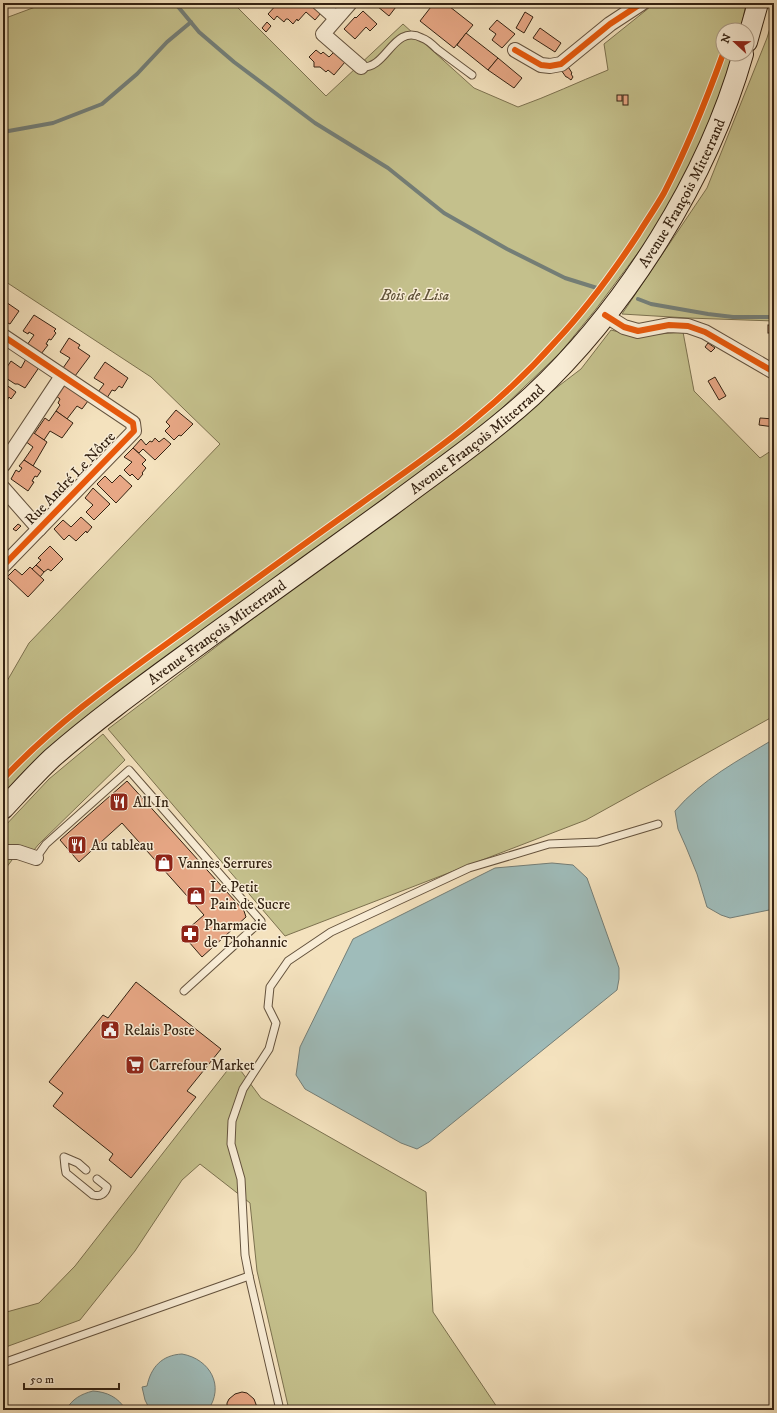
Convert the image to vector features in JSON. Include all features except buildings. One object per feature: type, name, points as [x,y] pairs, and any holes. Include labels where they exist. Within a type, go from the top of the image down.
[{"type":"main road","points":[[753,22],[758,3]]},
{"type":"main road","name":"Avenue François Mitterrand","points":[[3,809],[52,759],[94,724],[454,459],[500,424],[534,394],[572,354],[622,295],[658,241],[683,197],[713,136],[741,62]]},
{"type":"street","points":[[318,3],[336,18]]},
{"type":"street","points":[[350,3],[323,34],[361,67]]},
{"type":"street","points":[[515,50],[541,65],[550,66],[561,64],[610,24],[642,3]]},
{"type":"street","points":[[605,314],[624,327],[638,331],[669,325],[688,326],[705,332],[774,372]]},
{"type":"street","points":[[3,336],[62,376],[3,465]]},
{"type":"street","name":"Rue André Le Nôtre","points":[[3,566],[134,431],[133,423],[62,376]]},
{"type":"street","points":[[3,488],[39,529]]},
{"type":"street","points":[[3,852],[18,852],[36,858]]},
{"type":"lane","points":[[361,67],[368,68],[375,65],[399,38],[411,34],[422,38],[472,75]]},
{"type":"lane","points":[[36,858],[46,844],[129,770],[261,920],[184,991]]},
{"type":"lane","points":[[280,1410],[245,1255],[241,1179],[231,1144],[232,1121],[243,1089],[268,1049],[276,1024],[268,1007],[270,987],[288,962],[331,932],[469,868],[549,844],[598,842],[658,824]]},
{"type":"lane","points":[[86,1170],[78,1163],[64,1156],[66,1173],[93,1195],[97,1196],[101,1195],[107,1187],[96,1179]]},
{"type":"lane","points":[[3,1363],[249,1276]]},
{"type":"green space","name":"Bois de Lisa","points":[[46,3],[233,3],[326,96],[403,24],[474,88],[518,107],[608,70],[604,44],[655,3],[746,3],[742,22],[715,22],[715,62],[733,62],[706,139],[652,234],[596,309],[560,353],[483,426],[103,705],[30,765],[3,794],[3,688],[29,643],[220,444],[151,377],[3,280],[3,19]]},
{"type":"green space","points":[[774,15],[774,321],[622,314],[707,188],[767,38]]},
{"type":"green space","points":[[611,330],[635,336],[683,332],[694,391],[760,458],[774,449],[774,716],[586,820],[285,936],[108,729],[581,369]]},
{"type":"green space","points":[[103,734],[125,760],[38,845],[27,859],[18,852],[3,872],[3,828],[49,779]]},
{"type":"green space","points":[[230,1067],[241,1071],[261,1098],[426,1192],[433,1312],[499,1410],[289,1410],[257,1271],[250,1203],[200,1164],[182,1180],[135,1251],[80,1320],[3,1348],[3,1313],[39,1303],[75,1266]]},
{"type":"water","points":[[774,739],[774,909],[730,918],[707,907],[697,874],[678,829],[675,811],[685,800],[721,771]]},
{"type":"water","points":[[552,863],[573,865],[587,878],[619,968],[617,990],[429,1142],[417,1149],[401,1143],[305,1089],[296,1075],[300,1047],[353,939],[495,868]]},
{"type":"water","points":[[182,1354],[200,1361],[212,1375],[215,1383],[215,1392],[213,1401],[208,1410],[150,1410],[145,1400],[142,1387],[147,1386],[151,1373],[158,1363],[169,1357]]},
{"type":"water","points":[[93,1391],[112,1396],[123,1405],[126,1410],[66,1410],[77,1398]]},
{"type":"waterway","points":[[175,3],[199,32],[234,62],[315,123],[388,168],[444,213],[507,249],[565,278],[597,288]]},
{"type":"waterway","points":[[3,132],[53,123],[102,104],[137,74],[167,42],[191,22]]},
{"type":"waterway","points":[[638,299],[651,304],[708,314],[733,317],[774,317]]},
{"type":"cycle path","points":[[515,50],[541,65],[550,66],[561,64],[610,24],[642,3]]},
{"type":"cycle path","points":[[3,779],[47,736],[95,697],[434,451],[463,429],[528,371],[579,316],[600,289],[630,247],[658,203],[688,142],[720,62]]},
{"type":"cycle path","points":[[605,315],[624,327],[638,331],[669,325],[688,326],[705,332],[774,372]]},
{"type":"cycle path","points":[[3,336],[133,423],[134,431],[3,566]]},
{"type":"place","name":"All In","points":[[119,802]]},
{"type":"place","name":"Au tableau","points":[[77,845]]},
{"type":"place","name":"Vannes Serrures","points":[[164,863]]},
{"type":"place","name":"Le Petit Pain de Sucre","points":[[196,896]]},
{"type":"place","name":"Pharmacie de Thohannic","points":[[190,934]]},
{"type":"place","name":"Relais Poste","points":[[110,1030]]},
{"type":"place","name":"Carrefour Market","points":[[135,1065]]}]
